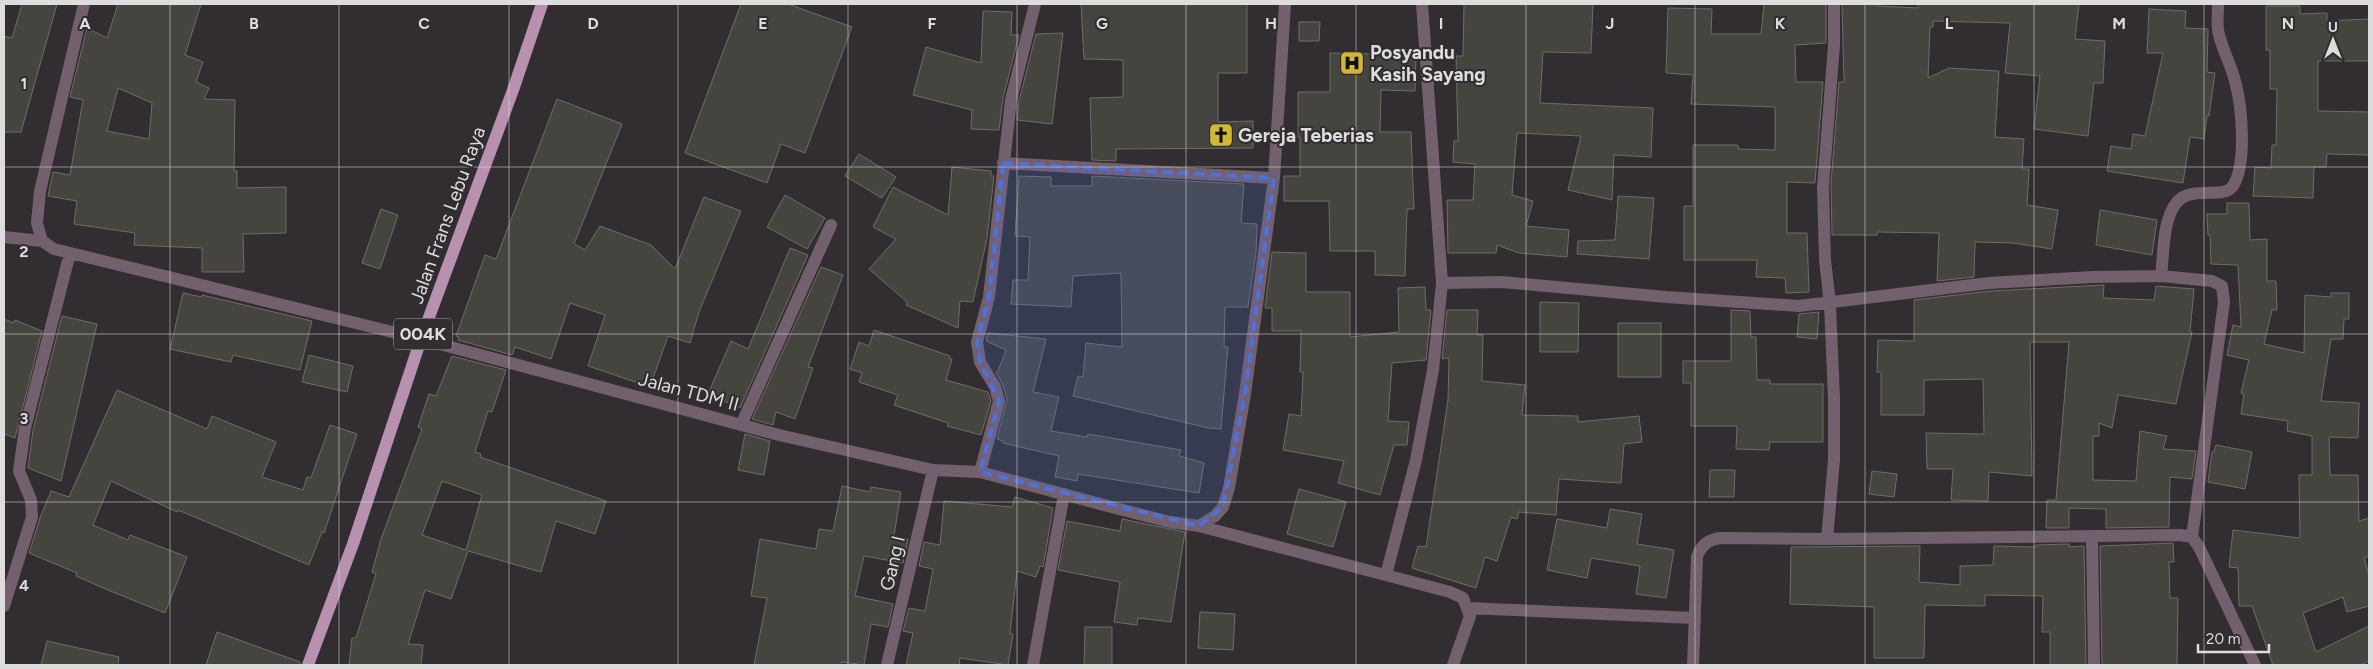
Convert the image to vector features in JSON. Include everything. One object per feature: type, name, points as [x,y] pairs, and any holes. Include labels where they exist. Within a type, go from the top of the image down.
[{"type":"main road","name":"Jalan Frans Lebu Raya","points":[[308,665],[353,544],[421,339],[513,90],[542,4]]},
{"type":"street","points":[[42,241],[37,223],[40,191],[84,4]]},
{"type":"street","points":[[980,472],[999,401],[995,387],[980,362],[977,342],[988,297],[1002,163],[1011,100],[1035,4]]},
{"type":"street","points":[[1199,526],[1216,516],[1223,507],[1229,488],[1252,347],[1274,178],[1286,4]]},
{"type":"street","points":[[1386,575],[1418,451],[1433,370],[1442,283],[1422,4]]},
{"type":"street","points":[[1827,539],[1834,460],[1830,304],[1825,260],[1823,187],[1834,45],[1834,4]]},
{"type":"street","points":[[2160,276],[2168,224],[2178,202],[2196,193],[2226,192],[2232,188],[2238,176],[2241,151],[2239,100],[2218,31],[2218,4]]},
{"type":"street","points":[[1002,163],[1274,178]]},
{"type":"street","points":[[741,425],[831,225]]},
{"type":"street","name":"Jalan TDM II","points":[[4,237],[42,241],[54,249],[421,339],[741,425],[933,470],[980,472],[1170,522],[1199,526],[1450,592],[1463,598],[1468,608]]},
{"type":"street","points":[[4,606],[32,516],[31,500],[19,471],[25,428],[70,253]]},
{"type":"street","points":[[1442,283],[1502,282],[1666,297],[1798,306],[1830,304],[1989,283],[2092,277],[2160,276],[2212,281],[2222,286],[2224,302],[2192,537],[2207,561],[2255,665]]},
{"type":"street","name":"Gang I","points":[[887,665],[933,470]]},
{"type":"street","points":[[1033,665],[1064,494]]},
{"type":"street","points":[[1693,665],[1696,557],[1699,550],[1708,540],[1720,538],[1827,539],[2180,535],[2192,537]]},
{"type":"street","points":[[2092,536],[2094,665]]},
{"type":"street","points":[[1453,665],[1470,616],[1468,608],[1693,618]]},
{"type":"highlighted area","points":[[1003,163],[1274,178],[1245,394],[1223,507],[1199,526],[980,472],[999,401],[980,362],[977,342],[989,297]]},
{"type":"building","points":[[22,4],[57,4],[21,132],[4,132],[4,36],[12,38]]},
{"type":"building","points":[[118,4],[201,4],[185,55],[203,62],[196,82],[209,88],[204,99],[235,100],[234,171],[237,171],[237,188],[286,187],[286,233],[243,234],[244,272],[202,272],[202,248],[134,245],[135,233],[74,224],[77,201],[48,196],[53,172],[70,175],[83,100],[70,97],[87,28],[107,38]],"holes":[[[118,88],[152,103],[149,139],[107,131]]]},
{"type":"building","points":[[741,4],[788,4],[852,27],[805,153],[781,144],[767,183],[685,153]]},
{"type":"building","points":[[1081,4],[1247,4],[1247,73],[1218,73],[1218,122],[1253,121],[1253,148],[1116,149],[1116,161],[1092,160],[1090,98],[1123,97],[1123,60],[1084,59]]},
{"type":"building","points":[[1464,4],[1593,4],[1591,53],[1543,52],[1540,103],[1653,108],[1651,157],[1614,155],[1612,200],[1568,190],[1581,136],[1517,133],[1512,195],[1533,201],[1526,226],[1569,230],[1567,257],[1519,253],[1497,245],[1496,253],[1448,253],[1447,200],[1473,200],[1475,164],[1453,162],[1454,141],[1458,141],[1456,56],[1463,56]]},
{"type":"building","points":[[1764,4],[1826,4],[1826,43],[1795,45],[1796,82],[1823,82],[1815,183],[1787,182],[1787,233],[1807,233],[1809,292],[1786,293],[1785,278],[1756,277],[1757,260],[1684,260],[1684,206],[1693,206],[1693,145],[1738,145],[1738,149],[1775,150],[1775,107],[1691,104],[1693,75],[1666,73],[1668,8],[1712,9],[1711,34],[1761,34]]},
{"type":"building","points":[[1842,4],[1877,4],[1877,6],[1918,8],[1918,4],[2079,4],[2075,39],[2105,41],[2103,83],[2094,83],[2088,136],[2034,129],[2040,76],[2005,73],[2010,23],[1933,21],[1933,27],[1930,27],[1928,78],[1949,68],[1999,71],[1995,137],[2024,139],[2022,169],[2029,169],[2027,205],[2058,210],[2052,249],[2013,243],[1975,242],[1974,277],[1937,281],[1939,233],[1877,232],[1877,235],[1832,235],[1831,183],[1839,82],[1844,82]]},
{"type":"building","points":[[2266,6],[2300,6],[2300,14],[2327,13],[2327,21],[2369,19],[2369,61],[2318,61],[2318,111],[2369,112],[2369,155],[2327,154],[2326,167],[2314,167],[2313,198],[2253,196],[2255,167],[2271,168],[2272,145],[2276,145],[2277,89],[2270,89],[2270,50],[2266,50]]},
{"type":"building","points":[[2149,9],[2186,11],[2185,28],[2208,29],[2207,72],[2215,73],[2209,116],[2207,116],[2204,139],[2190,137],[2183,183],[2107,171],[2111,146],[2131,149],[2133,134],[2145,136],[2163,53],[2147,53]]},
{"type":"building","points":[[983,11],[1012,12],[1011,35],[1019,35],[1003,98],[999,130],[971,129],[972,110],[913,95],[926,47],[981,63]]},
{"type":"building","points":[[1299,22],[1320,22],[1319,41],[1299,41]]},
{"type":"building","points":[[1063,33],[1052,124],[1017,120],[1019,101],[1036,34]]},
{"type":"building","points":[[1330,53],[1416,55],[1415,91],[1381,90],[1380,132],[1411,132],[1414,209],[1407,209],[1405,276],[1375,275],[1375,251],[1330,251],[1329,201],[1284,201],[1284,176],[1300,176],[1298,92],[1330,92]]},
{"type":"building","points":[[557,99],[622,124],[574,244],[585,250],[600,226],[651,245],[675,269],[704,197],[741,211],[699,312],[690,343],[668,336],[650,387],[588,366],[605,315],[570,303],[551,359],[515,347],[512,355],[458,340],[459,337],[456,336],[485,255],[496,259]]},
{"type":"building","points":[[859,154],[896,177],[882,198],[845,176]]},
{"type":"building","points":[[952,167],[991,171],[991,176],[994,176],[987,238],[973,302],[960,301],[958,328],[906,305],[907,302],[869,269],[896,239],[873,227],[893,187],[948,215]]},
{"type":"building","points":[[1019,176],[1051,177],[1051,186],[1092,186],[1092,176],[1244,184],[1241,223],[1257,224],[1256,252],[1248,307],[1225,307],[1224,347],[1228,347],[1221,429],[1208,428],[1073,396],[1078,376],[1083,377],[1086,343],[1122,347],[1121,273],[1073,276],[1071,307],[1011,304],[1013,280],[1028,280],[1030,237],[1015,236]]},
{"type":"building","points":[[785,195],[825,218],[807,249],[767,227]]},
{"type":"building","points":[[1618,196],[1654,198],[1649,259],[1577,254],[1578,241],[1615,240]]},
{"type":"building","points":[[2227,203],[2249,203],[2250,240],[2267,239],[2267,281],[2276,281],[2277,310],[2272,310],[2264,344],[2304,353],[2305,295],[2331,297],[2331,293],[2349,293],[2349,319],[2344,319],[2343,339],[2331,339],[2321,401],[2359,403],[2358,438],[2329,437],[2330,475],[2358,475],[2359,521],[2369,518],[2369,556],[2364,558],[2369,575],[2369,606],[2347,612],[2343,597],[2303,613],[2316,652],[2369,626],[2369,661],[2360,665],[2273,665],[2252,606],[2239,606],[2238,568],[2229,567],[2233,530],[2300,538],[2299,475],[2312,475],[2312,436],[2287,431],[2288,421],[2241,414],[2244,394],[2241,393],[2249,360],[2227,355],[2233,325],[2241,327],[2238,265],[2211,264],[2210,235],[2208,235],[2207,214],[2227,214]]},
{"type":"building","points":[[381,209],[398,215],[380,269],[362,263]]},
{"type":"building","points":[[2100,210],[2157,220],[2152,255],[2096,245]]},
{"type":"building","points":[[790,248],[808,255],[740,408],[708,394],[731,341],[748,349]]},
{"type":"building","points":[[1272,252],[1306,253],[1306,292],[1350,292],[1350,337],[1399,332],[1398,288],[1425,287],[1426,310],[1431,310],[1426,360],[1392,363],[1388,421],[1409,422],[1407,445],[1394,445],[1380,495],[1338,483],[1344,461],[1283,450],[1289,414],[1301,416],[1303,372],[1300,372],[1301,331],[1272,331],[1272,308],[1265,308]]},
{"type":"building","points":[[821,267],[843,275],[808,367],[813,368],[795,419],[776,412],[773,425],[752,419]]},
{"type":"building","points":[[2104,285],[2103,298],[2154,300],[2156,286],[2194,289],[2190,332],[2192,332],[2176,404],[2118,395],[2112,428],[2099,423],[2099,436],[2093,436],[2093,480],[2136,481],[2140,431],[2167,436],[2163,449],[2196,451],[2192,479],[2170,477],[2169,527],[2106,528],[2106,509],[2069,508],[2069,528],[2046,528],[2047,500],[2056,500],[2069,342],[2030,342],[2032,476],[1989,472],[1988,501],[1951,500],[1953,469],[1927,469],[1926,433],[1984,434],[1983,379],[1924,380],[1924,415],[1881,415],[1881,372],[1877,372],[1878,340],[1914,341],[1914,300],[1990,291]]},
{"type":"building","points":[[183,293],[202,297],[202,295],[312,321],[300,370],[233,355],[231,362],[170,349]]},
{"type":"building","points":[[1540,302],[1579,303],[1578,352],[1540,352]]},
{"type":"building","points":[[1447,310],[1478,310],[1477,335],[1483,335],[1482,381],[1525,385],[1522,415],[1578,416],[1578,422],[1639,416],[1642,442],[1624,444],[1621,483],[1559,479],[1556,515],[1519,512],[1517,519],[1511,517],[1497,561],[1485,557],[1476,588],[1412,568],[1418,546],[1426,547],[1448,400],[1449,358],[1442,359]]},
{"type":"building","points":[[1731,310],[1750,311],[1751,337],[1756,337],[1757,380],[1770,380],[1770,384],[1823,384],[1823,442],[1770,442],[1769,450],[1736,449],[1737,426],[1691,426],[1691,383],[1683,383],[1683,361],[1731,361]]},
{"type":"building","points":[[1819,312],[1817,339],[1797,337],[1799,314]]},
{"type":"building","points":[[62,316],[97,324],[61,481],[28,468],[33,430]]},
{"type":"building","points":[[4,319],[14,323],[15,320],[42,331],[15,438],[4,434]]},
{"type":"building","points":[[1618,323],[1661,323],[1661,377],[1618,377]]},
{"type":"building","points":[[874,330],[950,356],[949,358],[952,359],[946,380],[988,392],[991,401],[981,435],[947,426],[948,423],[894,405],[898,395],[859,382],[862,373],[850,369],[859,342],[869,346]]},
{"type":"building","points":[[988,333],[1046,339],[1033,392],[1059,397],[1051,431],[1087,437],[1088,434],[1181,450],[1179,456],[1204,463],[1199,493],[1078,474],[1077,481],[1055,477],[1059,456],[1003,443],[1003,441],[997,439],[1007,399],[1003,385],[996,372],[1006,350],[986,341]]},
{"type":"building","points":[[309,355],[353,366],[347,392],[302,382]]},
{"type":"building","points":[[452,356],[506,370],[492,412],[488,411],[475,452],[481,454],[480,457],[606,501],[595,534],[556,521],[541,572],[468,551],[451,599],[425,590],[408,644],[423,645],[421,665],[349,665],[352,638],[356,638],[376,574],[372,572],[381,539],[422,429],[418,427],[429,394],[436,396]],"holes":[[[442,481],[482,495],[466,550],[422,535]]]},
{"type":"building","points":[[117,390],[207,429],[212,416],[276,442],[262,477],[303,490],[307,477],[311,478],[330,425],[357,434],[324,533],[322,532],[309,565],[178,510],[177,512],[111,481],[93,525],[128,540],[130,535],[187,557],[165,613],[76,576],[77,573],[29,553],[51,491],[69,497]]},
{"type":"building","points":[[745,434],[770,441],[764,475],[738,470]]},
{"type":"building","points":[[2216,445],[2252,452],[2245,489],[2208,482],[2212,452],[2214,452]]},
{"type":"building","points":[[1710,470],[1735,470],[1734,497],[1709,497]]},
{"type":"building","points":[[1872,471],[1897,474],[1894,497],[1869,494]]},
{"type":"building","points":[[842,486],[870,492],[871,487],[901,492],[894,536],[908,539],[903,563],[864,556],[855,596],[893,604],[888,627],[871,624],[864,665],[842,662],[841,665],[754,665],[767,598],[751,596],[760,539],[816,549],[819,529],[833,531]]},
{"type":"building","points":[[1299,489],[1346,502],[1333,547],[1287,534]]},
{"type":"building","points":[[1015,497],[1053,508],[1043,567],[1040,566],[1036,577],[1017,571],[1010,633],[1013,634],[1008,665],[960,658],[959,665],[906,665],[913,633],[903,631],[909,608],[925,611],[933,569],[919,566],[924,542],[940,545],[944,501],[1012,507]]},
{"type":"building","points":[[1610,509],[1642,514],[1637,544],[1674,550],[1666,598],[1636,594],[1640,566],[1591,558],[1587,578],[1547,570],[1557,519],[1607,528]]},
{"type":"building","points":[[1122,519],[1185,532],[1171,622],[1138,618],[1137,625],[1114,622],[1120,582],[1058,570],[1067,521],[1120,531]]},
{"type":"building","points":[[2173,543],[2174,562],[2169,562],[2170,598],[2178,598],[2177,665],[2102,665],[2100,546]]},
{"type":"building","points":[[2069,544],[2069,547],[2084,546],[2086,665],[2050,665],[2050,632],[2042,632],[2043,596],[1985,595],[1985,606],[1925,605],[1924,658],[1874,658],[1874,607],[1790,604],[1791,547],[1920,546],[1919,582],[1960,585],[1960,566],[1993,565],[1994,546],[2036,547],[2036,545]]},
{"type":"building","points":[[1200,612],[1235,614],[1233,650],[1198,648]]},
{"type":"building","points":[[1085,627],[1112,627],[1112,665],[1084,665]]},
{"type":"building","points":[[217,632],[300,662],[300,665],[206,665]]},
{"type":"building","points":[[47,641],[119,657],[118,665],[41,665]]},
{"type":"place","name":"Posyandu Kasih Sayang","points":[[1352,63]]},
{"type":"place","name":"Gereja Teberias","points":[[1221,135]]}]
